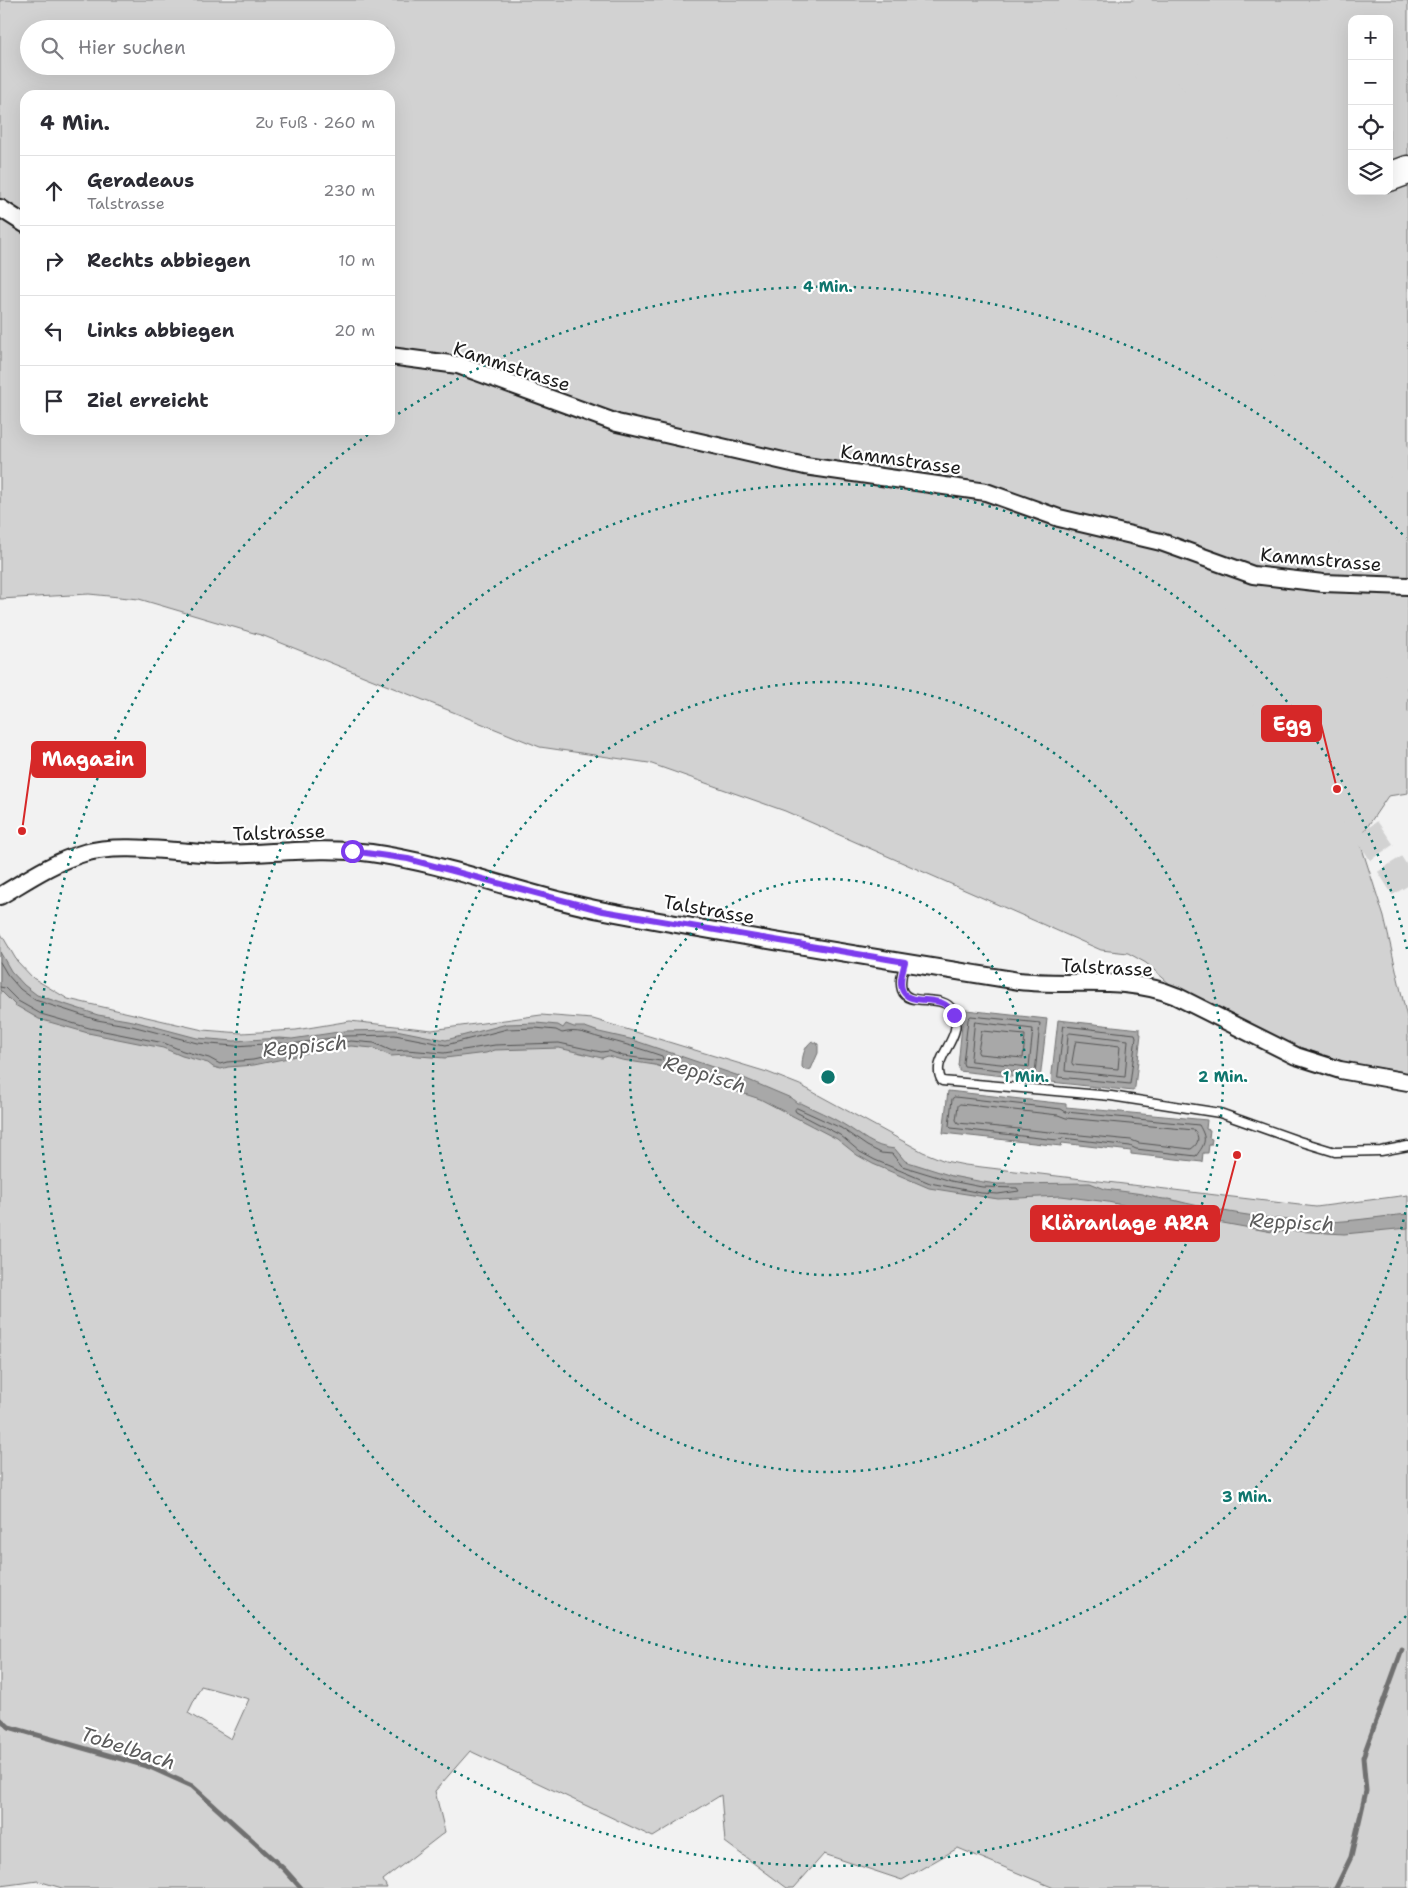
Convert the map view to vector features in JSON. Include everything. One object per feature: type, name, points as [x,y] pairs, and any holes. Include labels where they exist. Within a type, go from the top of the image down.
[{"type":"highway","points":[[1393,176],[1408,170]]},
{"type":"street","points":[[0,208],[20,221]]},
{"type":"street","name":"Kammstrasse","points":[[395,357],[458,365],[617,424],[805,466],[986,492],[1059,518],[1161,542],[1253,575],[1323,584],[1408,586]]},
{"type":"street","name":"Talstrasse","points":[[0,896],[63,860],[85,852],[102,849],[222,854],[352,851],[408,859],[603,911],[1027,982],[1126,984],[1154,988],[1176,996],[1296,1056],[1340,1070],[1408,1082]]},
{"type":"lane","points":[[905,962],[901,982],[902,990],[905,994],[912,998],[944,1003],[951,1008],[954,1015],[956,1028],[952,1042],[942,1057],[938,1068],[942,1081],[1111,1096],[1220,1113],[1335,1152],[1381,1151],[1408,1146]]},
{"type":"shaded area","points":[[0,0],[1408,0],[1408,793],[1388,796],[1359,839],[1384,917],[1408,1022],[1408,1073],[1345,1062],[1286,1043],[1171,985],[1146,963],[1128,953],[1101,950],[785,811],[649,763],[540,747],[264,636],[139,599],[89,594],[0,599]]},
{"type":"shaded area","points":[[0,932],[17,961],[33,978],[68,999],[203,1030],[242,1033],[296,1030],[350,1021],[432,1030],[541,1015],[593,1019],[767,1072],[800,1085],[923,1152],[945,1161],[965,1165],[1316,1207],[1408,1195],[1408,1888],[1054,1888],[958,1848],[902,1880],[824,1854],[794,1888],[787,1888],[725,1842],[721,1795],[653,1837],[470,1751],[435,1791],[445,1832],[383,1880],[387,1888],[62,1888],[38,1881],[0,1886]],"holes":[[[201,1686],[249,1699],[231,1739],[188,1713]]]},
{"type":"water","name":"Reppisch","points":[[0,952],[11,971],[37,995],[98,1015],[133,1021],[197,1038],[234,1041],[292,1039],[345,1031],[396,1030],[446,1040],[507,1024],[536,1023],[558,1025],[563,1028],[566,1024],[630,1039],[739,1076],[828,1116],[873,1143],[895,1149],[905,1161],[952,1176],[997,1184],[1090,1183],[1105,1189],[1143,1194],[1222,1211],[1294,1221],[1336,1222],[1408,1214],[1408,1228],[1344,1234],[1294,1231],[1272,1232],[1212,1221],[1195,1220],[1108,1202],[1061,1196],[998,1199],[929,1188],[873,1164],[857,1155],[837,1139],[760,1099],[655,1065],[608,1056],[602,1058],[559,1048],[495,1050],[486,1053],[445,1058],[406,1055],[391,1056],[373,1048],[351,1046],[310,1052],[254,1065],[221,1069],[163,1048],[88,1033],[39,1019],[15,1005],[0,990]]},
{"type":"water","points":[[966,1010],[1047,1019],[1040,1080],[959,1071],[963,1015],[965,1015]]},
{"type":"water","points":[[1058,1020],[1140,1029],[1141,1034],[1133,1091],[1051,1082]]},
{"type":"water","points":[[812,1041],[818,1044],[818,1053],[811,1069],[806,1071],[802,1067],[803,1056],[805,1049]]},
{"type":"water","points":[[948,1091],[1066,1104],[1066,1107],[1207,1120],[1206,1129],[1210,1130],[1209,1138],[1212,1139],[1211,1145],[1209,1145],[1208,1153],[1203,1153],[1202,1162],[1131,1154],[1131,1151],[1062,1143],[1061,1146],[943,1133]]},
{"type":"waterway","points":[[1336,1888],[1351,1857],[1366,1791],[1363,1757],[1402,1650]]},
{"type":"waterway","name":"Tobelbach","points":[[0,1719],[9,1727],[150,1767],[192,1786],[284,1869],[301,1888]]},
{"type":"tunnel","points":[[1060,0],[1106,60],[1149,122],[1227,251],[1262,318],[1294,387],[1348,527],[1365,582],[1408,750]]},
{"type":"tunnel","points":[[1134,0],[1198,86],[1251,162],[1295,239],[1381,414],[1408,488]]},
{"type":"tunnel","points":[[1350,195],[1317,217],[1282,247],[1266,264],[1238,301],[1218,335],[1200,375],[1192,408],[1186,466],[1187,516],[1190,541],[1200,579],[1223,634],[1237,659],[1262,699],[1356,816],[1408,894]]},
{"type":"place","name":"Egg","points":[[1337,789]]},
{"type":"place","name":"Magazin","points":[[22,831]]},
{"type":"place","name":"Kläranlage ARA","points":[[1237,1155]]},
{"type":"route","points":[[352,851],[408,859],[603,911],[905,962],[901,982],[902,990],[905,994],[912,998],[944,1003],[951,1008],[954,1015]]}]
